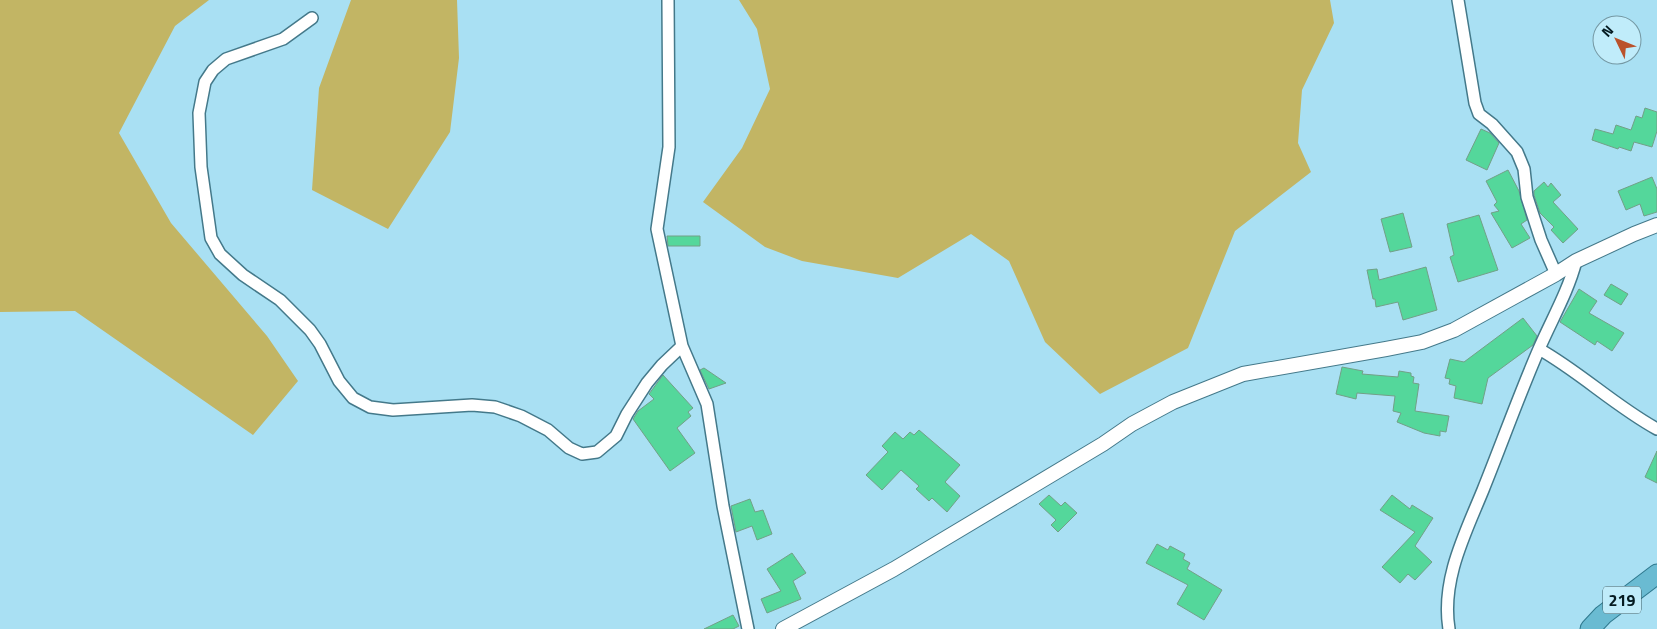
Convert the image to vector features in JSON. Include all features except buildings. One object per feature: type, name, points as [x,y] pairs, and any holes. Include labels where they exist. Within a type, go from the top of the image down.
[{"type":"highway","name":"219","points":[[1590,629],[1603,615],[1657,574]]},
{"type":"street","points":[[668,0],[669,147],[657,229],[682,346],[707,404],[723,506],[748,629]]},
{"type":"street","points":[[1458,0],[1474,103],[1479,114],[1492,124],[1517,152],[1524,169],[1527,197],[1541,240],[1556,274]]},
{"type":"street","points":[[312,18],[283,38],[226,59],[213,70],[205,82],[199,113],[201,167],[211,238],[220,254],[243,275],[280,300],[310,330],[320,344],[339,381],[353,398],[370,407],[393,410],[472,405],[494,408],[521,416],[548,430],[569,448],[582,454],[597,452],[616,436],[647,383],[682,346]]},
{"type":"street","points":[[782,629],[894,569],[1103,444],[1132,424],[1173,402],[1243,374],[1422,342],[1454,330],[1576,261],[1657,225]]},
{"type":"street","points":[[1449,629],[1447,613],[1451,575],[1466,530],[1539,349],[1570,282],[1576,261]]},
{"type":"street","points":[[1539,349],[1556,358],[1640,420],[1657,429]]},
{"type":"shaded area","points":[[0,0],[209,0],[175,26],[119,133],[171,223],[267,336],[298,381],[253,435],[75,311],[0,312]]},
{"type":"shaded area","points":[[351,0],[457,0],[459,58],[450,132],[388,229],[312,190],[319,88]]},
{"type":"shaded area","points":[[739,0],[1330,0],[1334,23],[1302,90],[1298,143],[1311,172],[1235,231],[1188,348],[1100,394],[1045,342],[1009,261],[971,234],[898,278],[802,261],[765,247],[703,202],[742,148],[770,89],[757,29]]}]
